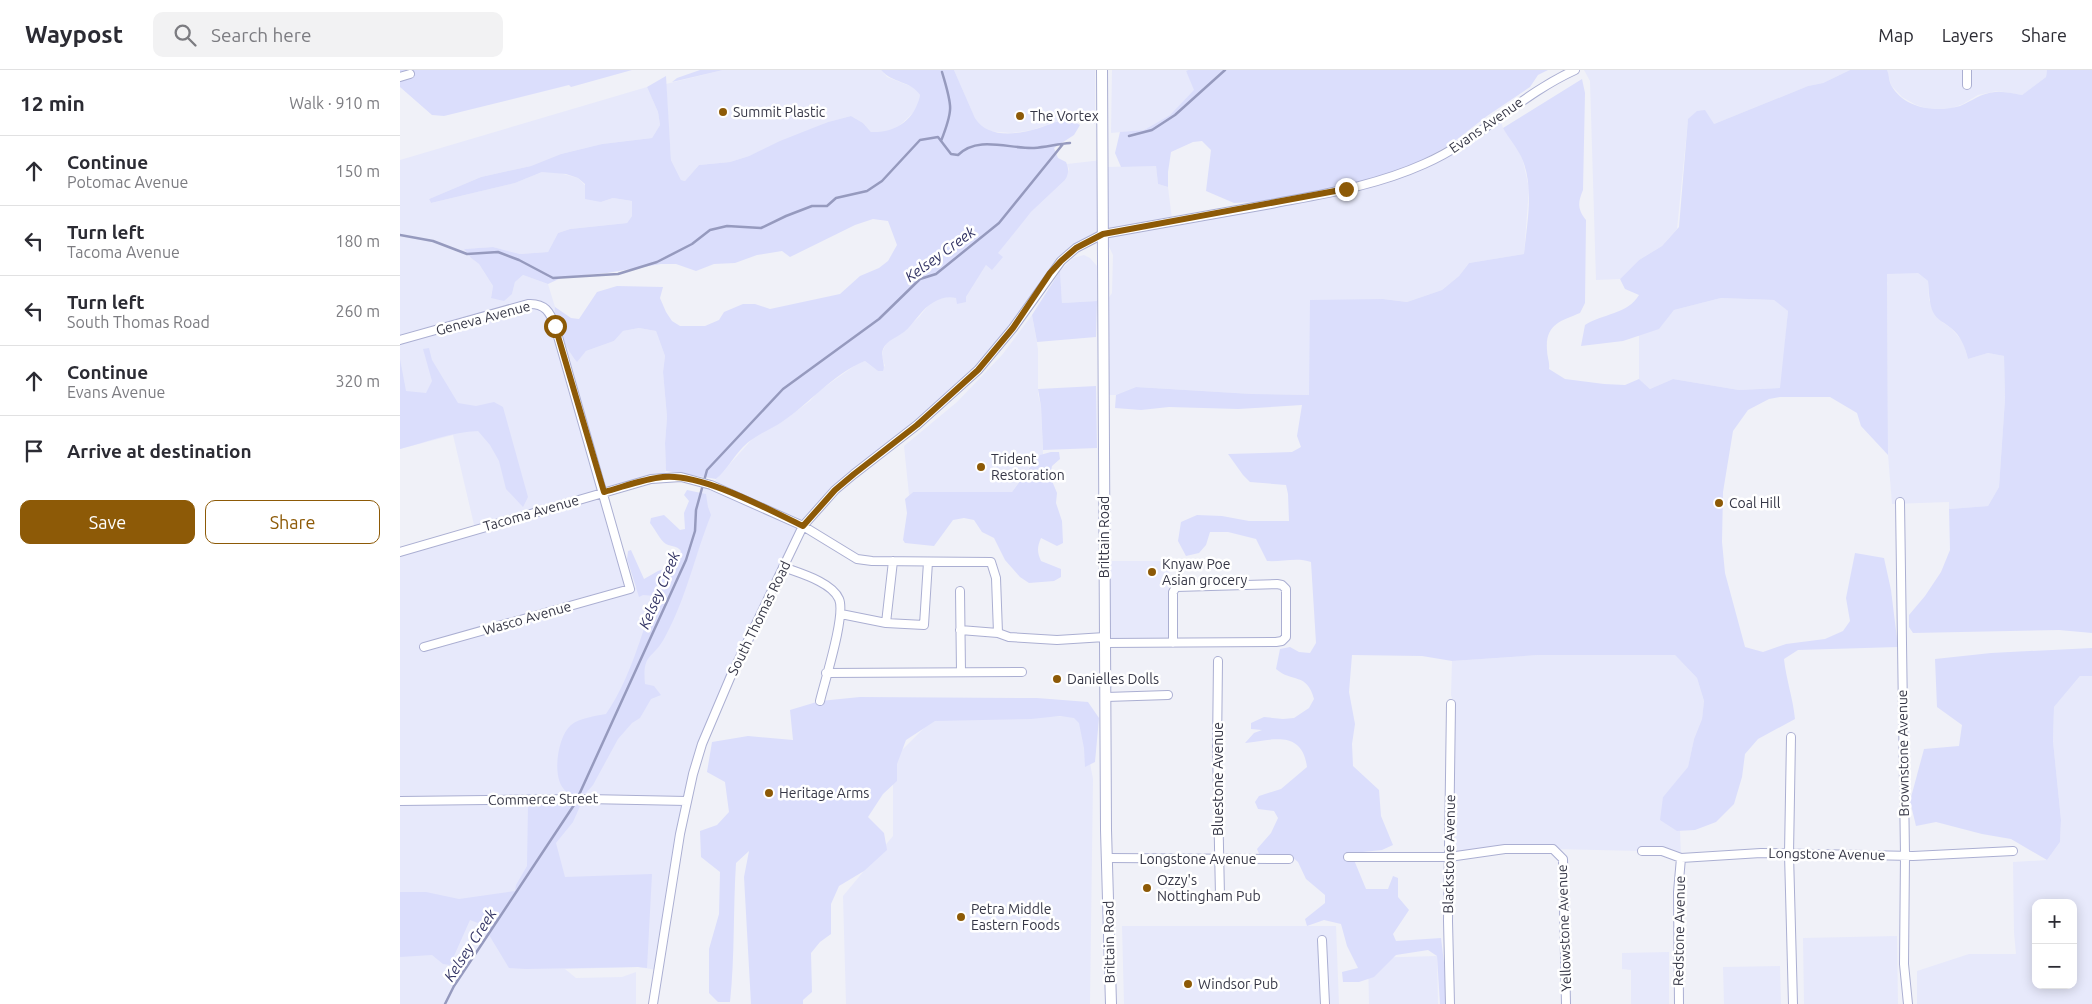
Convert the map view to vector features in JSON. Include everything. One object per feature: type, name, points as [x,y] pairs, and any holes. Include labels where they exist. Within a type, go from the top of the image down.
[{"type":"main road","name":"Brittain Road","points":[[1102,70],[1105,640],[1111,1004]]},
{"type":"street","name":"Evans Avenue","points":[[1020,318],[1050,273],[1061,261],[1076,248],[1103,234],[1342,191],[1383,180],[1424,164],[1454,149],[1480,133],[1535,91],[1575,70]]},
{"type":"street","points":[[1967,70],[1967,85]]},
{"type":"street","points":[[400,77],[410,74]]},
{"type":"street","name":"Geneva Avenue","points":[[400,340],[528,304],[540,304],[546,308],[555,326],[604,492]]},
{"type":"street","name":"South Thomas Road","points":[[652,1004],[693,774],[714,714],[803,526],[835,490],[946,400],[989,358],[1020,318]]},
{"type":"street","name":"Tacoma Avenue","points":[[400,552],[604,492],[663,477],[681,477],[711,486],[803,526],[857,559],[991,562],[996,578],[998,633]]},
{"type":"street","name":"Wasco Avenue","points":[[424,646],[630,589],[604,492]]},
{"type":"street","name":"Brownstone Avenue","points":[[1900,502],[1905,855],[1904,964],[1908,1004]]},
{"type":"street","points":[[886,623],[893,561]]},
{"type":"street","points":[[841,614],[886,623],[924,625],[928,562]]},
{"type":"street","points":[[783,567],[824,583],[839,598],[841,614],[820,701]]},
{"type":"street","points":[[960,630],[998,633],[1009,637],[1057,640],[1173,643],[1282,641],[1286,636],[1286,589],[1282,585],[1277,584],[1176,587],[1172,592],[1173,643]]},
{"type":"street","points":[[960,591],[961,672]]},
{"type":"street","name":"Bluestone Avenue","points":[[1218,661],[1217,749],[1220,896]]},
{"type":"street","points":[[826,673],[1022,672]]},
{"type":"street","points":[[1106,697],[1168,695]]},
{"type":"street","name":"Blackstone Avenue","points":[[1450,1004],[1448,921],[1451,704]]},
{"type":"street","points":[[1791,738],[1789,854],[1793,1004]]},
{"type":"street","name":"Commerce Street","points":[[400,801],[586,798],[687,802]]},
{"type":"street","name":"Yellowstone Avenue","points":[[1449,857],[1525,848],[1553,849],[1559,853],[1563,859],[1566,1004]]},
{"type":"street","name":"Longstone Avenue","points":[[1642,851],[1662,851],[1681,858],[1761,853],[1905,855],[2013,852]]},
{"type":"street","points":[[1348,857],[1449,857]]},
{"type":"street","name":"Longstone Avenue","points":[[1108,858],[1289,859]]},
{"type":"street","name":"Redstone Avenue","points":[[1679,1004],[1678,892],[1681,858]]},
{"type":"street","points":[[1322,940],[1325,1004]]},
{"type":"shaded area","points":[[400,70],[632,70],[571,87],[569,85],[444,116],[432,115],[400,87]]},
{"type":"shaded area","points":[[700,70],[723,70],[672,82],[677,78]]},
{"type":"shaded area","points":[[723,70],[881,70],[887,77],[915,88],[920,95],[917,109],[897,128],[885,133],[871,132],[863,123],[851,116],[828,122],[749,156],[730,162],[699,165],[685,181],[681,180],[671,160],[666,84]]},
{"type":"shaded area","points":[[881,70],[954,70],[975,118],[986,129],[1000,133],[1016,133],[1060,121],[1074,121],[1080,125],[1074,135],[1054,148],[1058,158],[1066,162],[1068,169],[1065,180],[1031,212],[998,253],[1003,257],[992,270],[986,265],[966,297],[966,302],[957,304],[956,298],[947,297],[939,299],[930,305],[908,329],[889,341],[885,346],[882,352],[883,371],[878,371],[865,361],[842,373],[782,422],[747,443],[716,479],[666,471],[665,443],[667,417],[663,372],[665,356],[656,331],[639,328],[623,331],[614,341],[586,351],[577,362],[565,343],[555,321],[555,307],[571,318],[579,319],[597,292],[617,286],[663,287],[660,298],[672,321],[680,326],[705,326],[719,320],[724,312],[743,304],[755,304],[770,309],[840,294],[860,276],[879,268],[888,261],[897,245],[888,221],[873,219],[855,225],[790,257],[782,251],[757,255],[735,263],[714,264],[696,271],[676,264],[661,264],[607,273],[563,277],[548,284],[523,275],[515,282],[512,294],[504,301],[491,298],[493,286],[479,264],[464,249],[493,247],[520,254],[548,252],[558,233],[570,229],[627,223],[632,216],[632,201],[613,198],[601,202],[585,199],[585,184],[578,178],[566,174],[542,172],[515,183],[431,203],[429,199],[481,177],[531,166],[561,154],[602,144],[652,138],[660,125],[658,112],[647,87],[666,76],[671,160],[681,180],[685,181],[699,165],[730,162],[749,156],[780,141],[828,122],[851,116],[863,123],[871,132],[888,130],[909,118],[920,95],[912,87],[890,77]]},
{"type":"shaded area","points":[[954,70],[1095,70],[1095,124],[1072,120],[1012,133],[986,131],[979,126]]},
{"type":"shaded area","points":[[1112,70],[1188,70],[1186,71],[1195,90],[1170,115],[1144,130],[1111,133]]},
{"type":"shaded area","points":[[1548,70],[1538,75],[1530,87],[1487,116],[1451,144],[1415,164],[1336,189],[1253,202],[1234,203],[1206,191],[1211,150],[1202,141],[1193,142],[1171,152],[1168,187],[1158,184],[1156,166],[1121,167],[1115,153],[1120,132],[1144,130],[1170,115],[1194,90],[1186,71]]},
{"type":"shaded area","points":[[1584,70],[1850,70],[1823,83],[1808,86],[1714,124],[1688,120],[1677,229],[1662,246],[1639,260],[1620,279],[1596,280],[1590,81]]},
{"type":"shaded area","points":[[1850,70],[1887,70],[1891,85],[1904,99],[1922,107],[1941,109],[1960,106],[1990,93],[2002,92],[2022,95],[2046,77],[2047,70],[2092,70],[2092,633],[2059,630],[1913,633],[1909,627],[1909,615],[1941,572],[1950,550],[1949,509],[1988,506],[1999,487],[2005,399],[2004,356],[1988,353],[1968,359],[1960,338],[1933,312],[1928,281],[1918,273],[1887,274],[1888,455],[1861,426],[1857,413],[1830,397],[1780,397],[1769,399],[1748,410],[1733,431],[1723,492],[1722,542],[1725,573],[1745,647],[1763,652],[1786,644],[1825,639],[1843,631],[1850,621],[1846,598],[1855,553],[1884,558],[1891,590],[1898,647],[1798,650],[1784,659],[1795,719],[1758,739],[1745,754],[1742,777],[1734,804],[1716,822],[1695,830],[1677,831],[1660,820],[1663,797],[1688,767],[1694,739],[1702,719],[1704,701],[1697,678],[1675,655],[1539,655],[1452,661],[1422,656],[1352,655],[1349,692],[1355,724],[1352,744],[1353,766],[1379,790],[1381,816],[1393,845],[1382,850],[1353,853],[1354,860],[1366,889],[1388,889],[1393,876],[1398,878],[1398,897],[1409,910],[1393,934],[1396,941],[1441,938],[1449,1004],[1440,1004],[1437,956],[1428,950],[1396,955],[1374,977],[1359,982],[1343,982],[1342,972],[1358,968],[1347,946],[1341,924],[1324,920],[1307,926],[1305,919],[1325,903],[1325,895],[1306,879],[1298,862],[1291,856],[1260,856],[1257,849],[1271,833],[1278,818],[1274,811],[1258,809],[1255,802],[1259,796],[1281,789],[1307,767],[1304,755],[1299,747],[1292,742],[1284,740],[1275,739],[1245,743],[1254,733],[1262,730],[1251,729],[1251,723],[1264,717],[1294,718],[1309,708],[1314,699],[1311,691],[1303,681],[1276,669],[1280,649],[1290,647],[1299,652],[1310,653],[1316,643],[1311,562],[1295,560],[1267,561],[1256,539],[1228,532],[1210,532],[1206,545],[1199,553],[1186,556],[1178,541],[1181,522],[1197,515],[1222,516],[1249,521],[1289,521],[1286,485],[1250,482],[1228,454],[1292,452],[1301,447],[1297,436],[1302,405],[1238,409],[1169,407],[1141,410],[1115,408],[1116,395],[1136,387],[1252,394],[1309,395],[1310,300],[1383,299],[1407,302],[1442,290],[1459,276],[1469,263],[1524,254],[1529,207],[1528,183],[1521,156],[1503,128],[1582,79],[1585,93],[1583,190],[1579,205],[1586,220],[1585,303],[1580,313],[1561,321],[1549,334],[1547,353],[1549,369],[1565,379],[1604,384],[1625,385],[1639,379],[1650,389],[1673,379],[1739,390],[1780,388],[1788,311],[1774,300],[1721,298],[1674,310],[1659,329],[1623,341],[1581,346],[1585,325],[1622,310],[1634,301],[1639,295],[1625,289],[1620,279],[1639,260],[1662,246],[1679,227],[1688,119],[1697,111],[1705,110],[1714,124],[1808,86],[1823,83]]},
{"type":"shaded area","points":[[1887,70],[2047,70],[2046,77],[2022,95],[1997,91],[1978,95],[1950,109],[1932,110],[1916,105],[1902,97],[1891,85]]},
{"type":"shaded area","points":[[647,87],[658,112],[660,125],[652,138],[602,144],[561,154],[531,166],[481,177],[429,199],[431,203],[515,183],[542,172],[556,172],[578,178],[601,202],[613,198],[632,201],[632,216],[627,223],[570,229],[558,233],[548,252],[520,254],[493,247],[464,249],[479,264],[493,286],[491,297],[512,294],[515,282],[523,275],[548,284],[563,340],[577,361],[586,351],[614,341],[623,331],[639,328],[656,331],[665,356],[663,372],[667,417],[665,443],[666,471],[663,477],[604,492],[630,589],[678,577],[703,484],[711,485],[755,436],[782,422],[810,401],[819,391],[857,364],[865,361],[878,371],[885,366],[882,357],[887,342],[903,332],[919,317],[939,292],[966,297],[986,265],[1031,212],[1065,180],[1069,169],[1067,164],[1102,160],[1103,234],[1067,250],[978,370],[854,474],[803,526],[730,678],[693,774],[657,970],[638,967],[565,969],[576,978],[622,977],[636,972],[636,1004],[400,1004],[400,552],[475,529],[453,435],[400,449],[400,160]]},
{"type":"shaded area","points":[[1500,118],[1503,128],[1514,141],[1523,161],[1529,188],[1524,254],[1469,263],[1459,276],[1442,290],[1407,302],[1383,299],[1310,395],[1252,394],[1136,387],[1116,395],[1104,395],[1103,306],[1112,293],[1113,255],[1103,234],[1342,191],[1424,164]]},
{"type":"shaded area","points":[[1156,166],[1158,184],[1168,187],[1172,219],[1105,232],[1105,167]]},
{"type":"shaded area","points":[[1084,255],[1090,258],[1097,266],[1097,301],[1062,303],[1060,271],[1073,258]]},
{"type":"shaded area","points":[[1060,271],[1062,303],[1097,301],[1096,337],[1037,342],[1032,315]]},
{"type":"shaded area","points":[[1918,273],[1928,281],[1929,300],[1942,322],[1951,328],[1963,342],[1968,359],[1988,353],[2004,356],[2005,399],[1999,487],[1988,506],[1949,509],[1949,502],[1892,504],[1888,455],[1887,274]]},
{"type":"shaded area","points":[[1721,298],[1774,300],[1788,311],[1781,388],[1739,390],[1673,379],[1650,389],[1639,379],[1639,335],[1659,328],[1674,310]]},
{"type":"shaded area","points":[[1032,315],[1038,349],[1038,394],[1041,406],[1043,454],[1030,466],[1012,492],[913,492],[909,495],[904,446],[957,402],[1002,355]]},
{"type":"shaded area","points":[[429,348],[432,360],[458,403],[476,406],[494,402],[503,407],[528,497],[523,507],[506,489],[499,461],[490,445],[478,431],[449,435],[400,449],[400,359],[406,391],[426,393],[432,381],[423,349]]},
{"type":"shaded area","points":[[1096,386],[1097,448],[1043,450],[1041,406],[1038,389]]},
{"type":"shaded area","points":[[1059,452],[1060,459],[1052,466],[1050,476],[1057,493],[1056,503],[1062,521],[1063,543],[1057,546],[1041,538],[1038,552],[1041,561],[1061,569],[1061,577],[1054,581],[1029,583],[1020,577],[1005,560],[994,538],[982,532],[974,520],[964,518],[953,520],[934,546],[905,543],[903,540],[907,513],[905,499],[913,492],[1012,492],[1036,459],[1040,455]]},
{"type":"shaded area","points":[[687,490],[706,494],[711,515],[679,608],[661,644],[649,657],[645,666],[645,684],[654,686],[661,695],[651,699],[640,718],[632,723],[618,739],[593,785],[586,793],[572,796],[563,788],[560,782],[557,765],[560,746],[566,730],[579,721],[606,714],[628,672],[655,596],[643,595],[639,597],[627,559],[628,551],[631,550],[644,579],[658,571],[673,566],[681,551],[664,542],[650,523],[651,518],[664,515],[680,530],[685,529],[684,513],[689,501],[684,495]]},
{"type":"shaded area","points":[[1105,561],[1169,561],[1170,643],[1105,643]]},
{"type":"shaded area","points":[[2092,648],[2092,676],[2080,676],[2054,707],[2053,741],[2061,820],[2060,842],[2047,860],[2011,839],[1982,834],[1936,822],[1916,826],[1910,801],[1924,749],[1959,746],[1962,725],[1937,707],[1935,659],[1991,653]]},
{"type":"shaded area","points":[[1539,655],[1675,655],[1697,678],[1704,701],[1702,719],[1694,739],[1688,768],[1663,797],[1677,831],[1680,831],[1681,856],[1640,851],[1554,849],[1450,855],[1452,661]]},
{"type":"shaded area","points":[[2080,676],[2092,676],[2092,1004],[1917,1004],[1917,971],[1969,954],[2016,954],[2013,862],[2047,860],[2060,842],[2061,820],[2053,741],[2054,707]]},
{"type":"shaded area","points":[[860,697],[1037,698],[1088,702],[1099,718],[1095,762],[1085,767],[1084,748],[1079,723],[1074,718],[1060,716],[1031,719],[935,721],[906,740],[897,764],[897,781],[883,794],[868,817],[884,833],[887,850],[864,871],[839,886],[831,904],[831,934],[820,942],[811,953],[812,992],[803,1000],[803,1004],[751,1004],[744,877],[749,851],[736,863],[730,1002],[718,1002],[709,993],[709,949],[719,914],[720,872],[701,857],[700,831],[717,825],[729,812],[725,782],[707,772],[712,742],[748,736],[793,740],[790,710],[820,701]]},
{"type":"shaded area","points":[[1081,716],[1093,779],[1090,1004],[846,1004],[843,896],[893,836],[893,759],[934,718]]},
{"type":"shaded area","points":[[581,804],[573,822],[556,843],[565,877],[652,874],[647,968],[509,968],[483,925],[470,920],[450,965],[443,964],[432,955],[400,957],[400,892],[426,892],[459,899],[515,891],[516,885],[527,866],[528,805]]},
{"type":"shaded area","points":[[1122,926],[1336,926],[1339,1004],[1124,1004]]},
{"type":"shaded area","points":[[1897,936],[1898,1004],[1804,1004],[1803,938]]},
{"type":"shaded area","points":[[1669,952],[1669,1004],[1631,1004],[1631,970],[1622,969],[1622,953]]},
{"type":"shaded area","points":[[1437,956],[1438,1004],[1369,1004],[1368,958]]},
{"type":"shaded area","points":[[1780,966],[1781,1004],[1724,1004],[1723,967]]},
{"type":"waterway","name":"Kelsey Creek","points":[[1129,136],[1152,130],[1175,115],[1225,70]]},
{"type":"waterway","points":[[941,141],[950,114],[950,100],[942,72]]},
{"type":"waterway","points":[[400,235],[433,241],[467,254],[498,252],[519,260],[553,278],[618,274],[657,262],[692,244],[710,230],[727,226],[761,228],[812,206],[827,206],[836,198],[867,191],[882,181],[920,140],[938,137],[951,154],[958,155],[966,149],[984,144],[1034,148],[1070,143]]},
{"type":"waterway","name":"Kelsey Creek","points":[[578,797],[686,560],[695,531],[696,510],[707,470],[783,389],[879,319],[920,279],[936,274],[999,223],[1063,144]]},
{"type":"waterway","name":"Kelsey Creek","points":[[445,1004],[454,986],[576,802]]},
{"type":"place","name":"Summit Plastic","points":[[723,112]]},
{"type":"place","name":"The Vortex","points":[[1020,116]]},
{"type":"place","name":"Trident Restoration","points":[[981,467]]},
{"type":"place","name":"Coal Hill","points":[[1719,503]]},
{"type":"place","name":"Knyaw Poe Asian grocery","points":[[1152,572]]},
{"type":"place","name":"Danielles Dolls","points":[[1057,679]]},
{"type":"place","name":"Heritage Arms","points":[[769,793]]},
{"type":"place","name":"Ozzy's Nottingham Pub","points":[[1147,888]]},
{"type":"place","name":"Petra Middle Eastern Foods","points":[[961,917]]},
{"type":"place","name":"Windsor Pub","points":[[1188,984]]},
{"type":"route","points":[[555,326],[604,492],[651,479],[681,477],[699,481],[743,498],[803,526],[835,490],[917,425],[978,370],[1013,328],[1050,273],[1076,248],[1103,234],[1346,189]]}]
